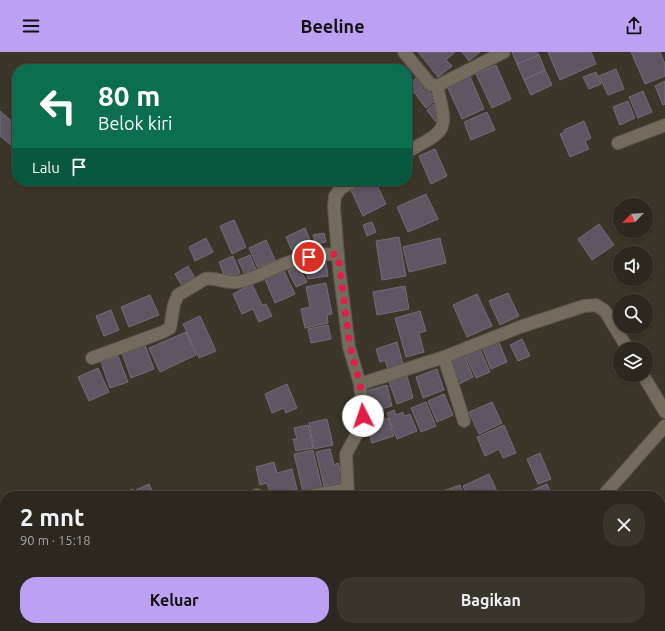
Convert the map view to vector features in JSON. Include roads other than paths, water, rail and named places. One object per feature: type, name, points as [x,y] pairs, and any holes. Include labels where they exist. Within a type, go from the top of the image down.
[{"type":"street","points":[[404,52],[430,84],[440,85],[504,52]]},
{"type":"street","points":[[412,149],[438,134],[442,127],[444,113],[440,85]]},
{"type":"street","points":[[618,143],[662,124],[665,125]]},
{"type":"street","points":[[345,186],[341,188],[335,196],[334,207],[338,255],[350,346],[360,384],[363,416],[361,426],[346,454],[348,491]]},
{"type":"street","points":[[92,358],[170,328],[174,304],[178,295],[205,279],[209,278],[229,283],[245,281],[279,266],[324,253],[338,255]]},
{"type":"street","points":[[360,384],[444,357],[520,327],[584,306],[596,306],[605,311],[624,342]]},
{"type":"street","points":[[444,357],[464,421]]},
{"type":"street","points":[[647,382],[665,412]]},
{"type":"street","points":[[607,491],[665,426]]}]
